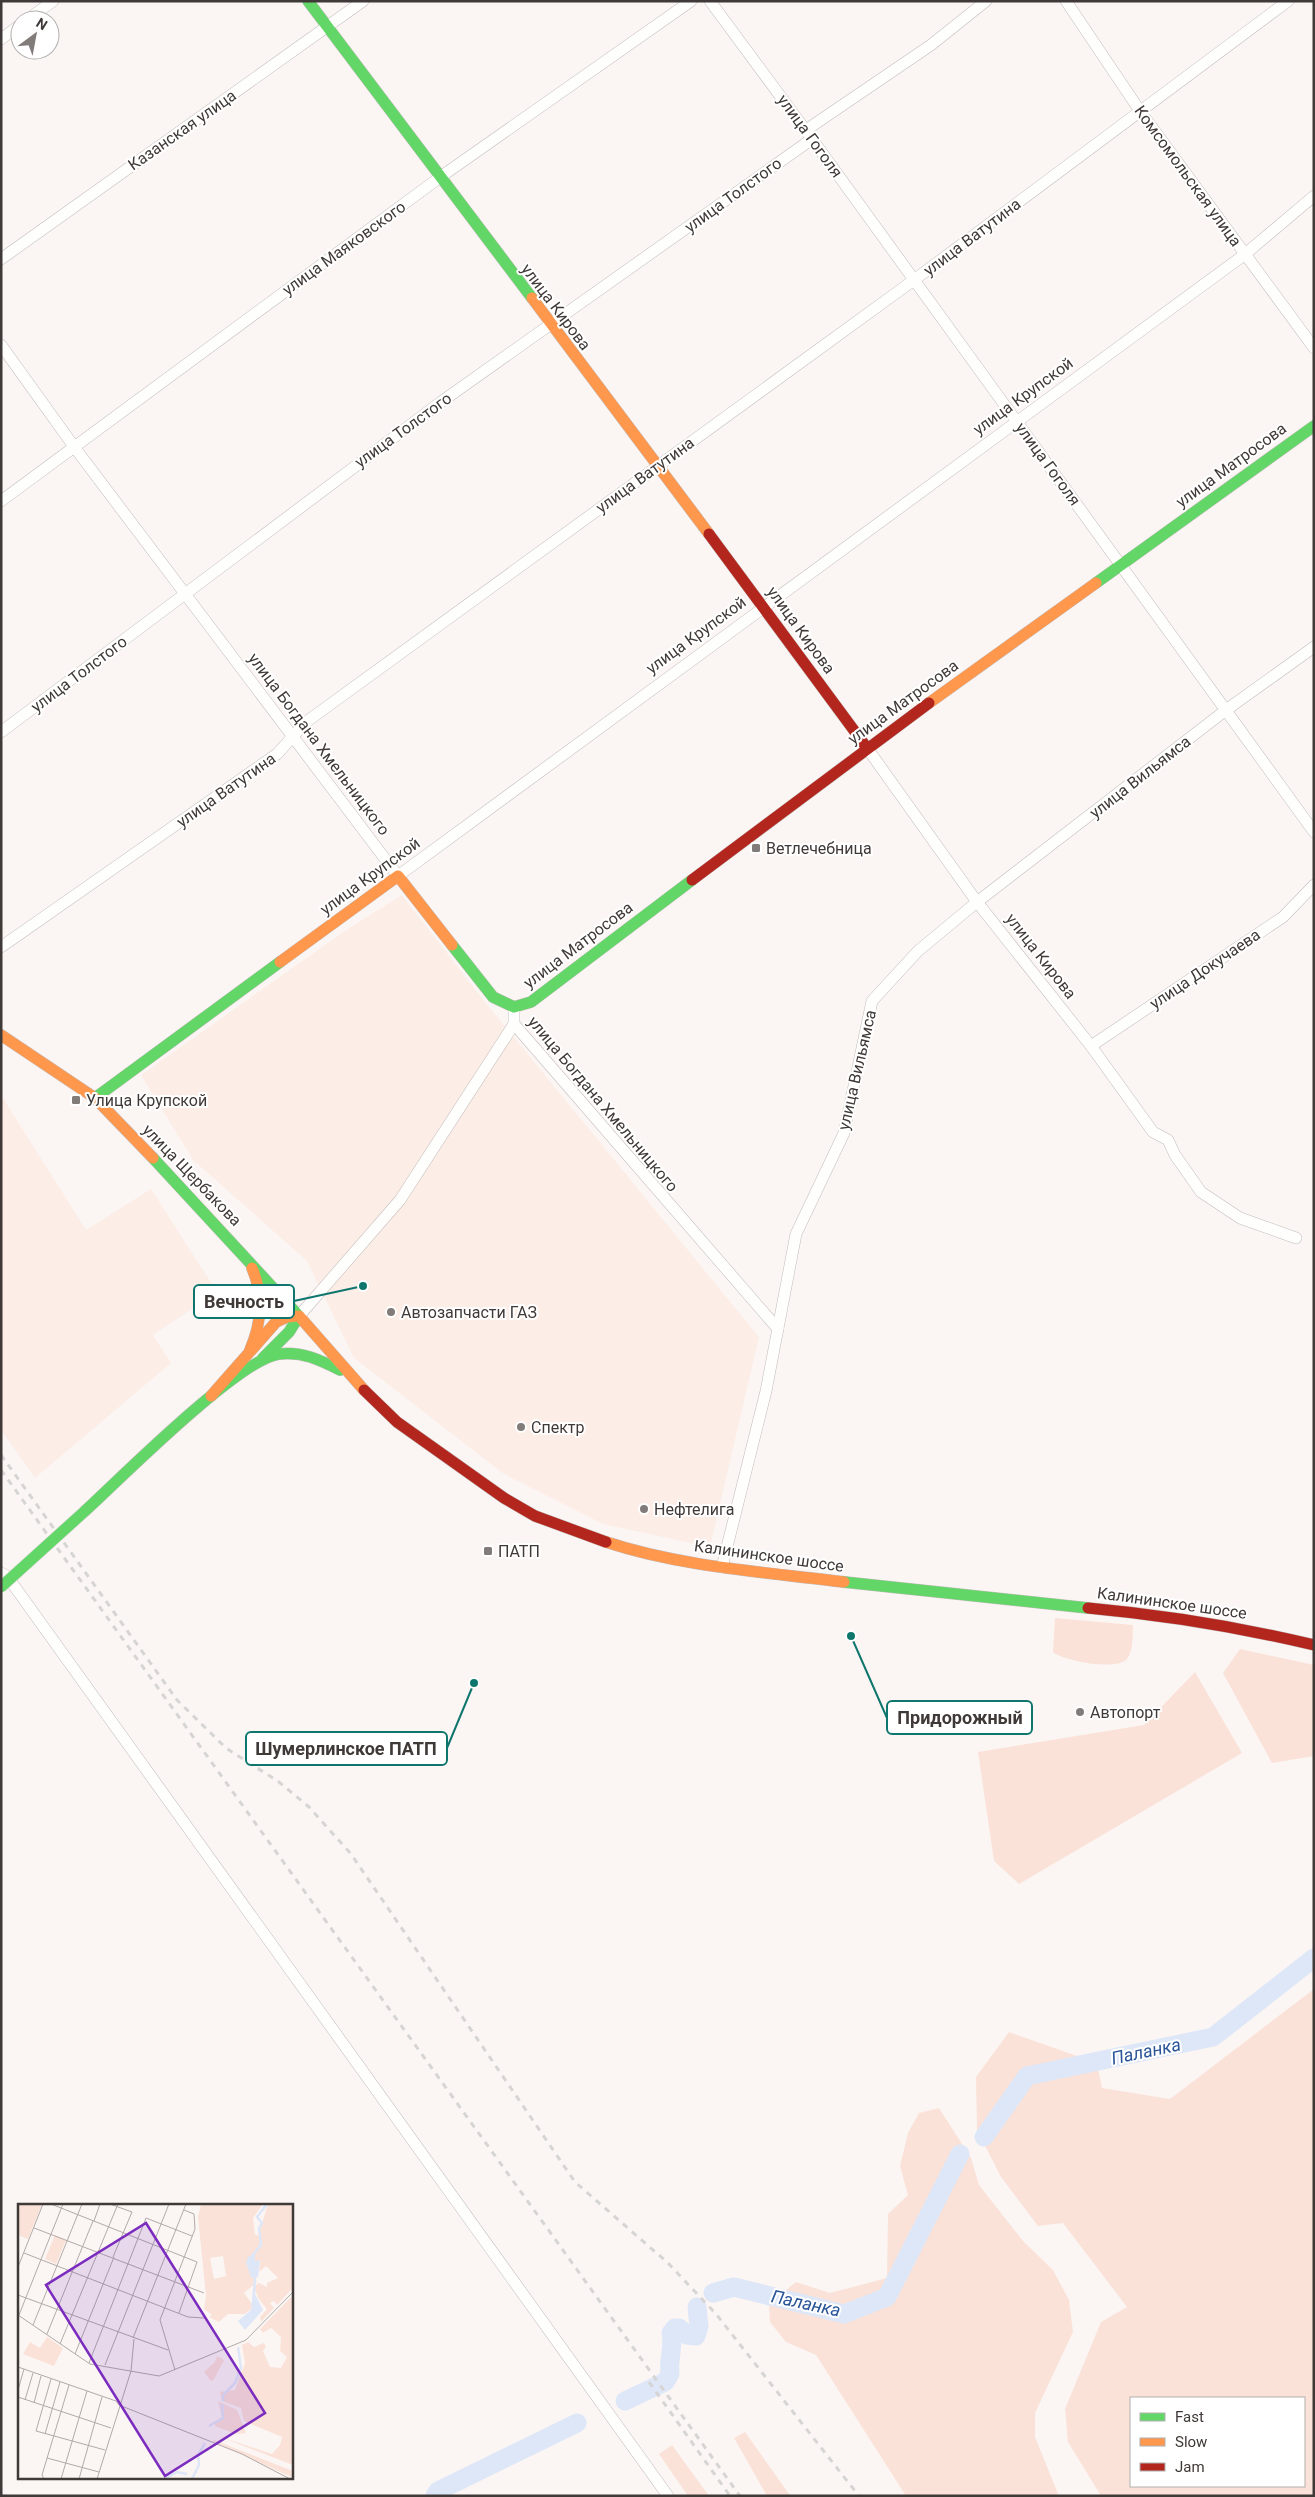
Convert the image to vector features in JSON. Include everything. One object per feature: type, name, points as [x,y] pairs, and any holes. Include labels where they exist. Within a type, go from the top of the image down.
[{"type":"street","points":[[41,10],[53,1]]},
{"type":"street","name":"улица Кирова","points":[[308,1],[550,326],[763,606],[977,902],[1091,1046],[1153,1132],[1168,1140],[1175,1155],[1201,1192],[1240,1218],[1296,1238]]},
{"type":"street","name":"Казанская улица","points":[[1,259],[234,95],[362,1]]},
{"type":"street","name":"улица Маяковского","points":[[1,501],[439,178],[691,1]]},
{"type":"street","name":"улица Гоголя","points":[[710,1],[809,134],[1314,832]]},
{"type":"street","name":"улица Толстого","points":[[1,732],[185,592],[441,402],[550,326],[931,45],[986,1]]},
{"type":"street","name":"Комсомольская улица","points":[[1066,1],[1140,111],[1314,348]]},
{"type":"street","name":"улица Ватутина","points":[[1,947],[278,754],[306,722],[914,280],[1288,1]]},
{"type":"street","name":"улица Крупской","points":[[95,1098],[763,606],[1244,255],[1314,196]]},
{"type":"street","name":"улица Богдана Хмельницкого","points":[[1,345],[75,448],[398,876],[494,997],[514,1007],[514,1024],[778,1329]]},
{"type":"street","name":"улица Матросова","points":[[514,1007],[531,1002],[867,748],[1314,426]]},
{"type":"street","name":"улица Вильямса","points":[[722,1567],[766,1391],[796,1234],[844,1133],[872,1001],[918,951],[977,902],[1226,710],[1314,647]]},
{"type":"street","name":"улица Докучаева","points":[[1091,1046],[1282,917],[1314,885]]},
{"type":"street","points":[[1,1587],[211,1396],[263,1358],[289,1332],[299,1316],[400,1200],[514,1024]]},
{"type":"street","name":"улица Щербакова","points":[[1,1035],[95,1098],[247,1257],[299,1316]]},
{"type":"street","points":[[247,1257],[256,1275],[262,1303],[256,1337],[249,1351]]},
{"type":"street","points":[[211,1396],[276,1322],[287,1317],[299,1316]]},
{"type":"street","name":"Калининское шоссе","points":[[299,1316],[351,1377],[397,1422],[483,1484],[535,1516],[589,1538],[632,1550],[722,1567],[887,1588],[1144,1613],[1243,1628],[1314,1645]]},
{"type":"street","points":[[263,1358],[279,1354],[308,1355],[337,1367],[351,1377]]},
{"type":"street","points":[[1,1572],[7,1576],[668,2496]]},
{"type":"shaded area","points":[[402,895],[485,1002],[759,1337],[710,1547],[603,1524],[504,1474],[354,1358],[307,1261],[193,1160],[141,1075],[346,930]]},
{"type":"shaded area","points":[[1,1095],[86,1230],[151,1189],[217,1292],[153,1335],[171,1363],[35,1478],[1,1430]]},
{"type":"shaded area","points":[[1055,1618],[1133,1625],[1132,1647],[1127,1659],[1121,1663],[1113,1664],[1090,1663],[1067,1659],[1053,1652]]},
{"type":"shaded area","points":[[1240,1649],[1314,1665],[1314,1756],[1272,1763],[1223,1673]]},
{"type":"shaded area","points":[[1195,1672],[1242,1753],[1019,1884],[994,1861],[978,1752],[1144,1725]]},
{"type":"shaded area","points":[[1314,1989],[1314,2496],[1101,2496],[1068,2442],[1065,2409],[1101,2322],[1127,2307],[1063,2223],[1038,2226],[1001,2177],[977,2130],[976,2077],[1009,2032],[1097,2063],[1102,2088],[1170,2099]]},
{"type":"shaded area","points":[[939,2108],[971,2158],[979,2185],[1023,2241],[1053,2270],[1069,2300],[1073,2332],[1035,2413],[1035,2437],[1059,2496],[906,2496],[816,2355],[786,2342],[770,2322],[769,2304],[796,2282],[830,2293],[887,2278],[888,2214],[908,2195],[900,2166],[908,2133],[919,2113]]},
{"type":"shaded area","points":[[745,2432],[791,2496],[767,2496],[734,2438]]},
{"type":"shaded area","points":[[672,2445],[709,2496],[688,2496],[659,2454]]},
{"type":"waterway","name":"Паланка","points":[[984,2137],[1027,2076],[1213,2037],[1314,1958]]},
{"type":"waterway","name":"Паланка","points":[[713,2293],[734,2287],[844,2314],[887,2297],[960,2154]]},
{"type":"waterway","name":"Паланка","points":[[625,2401],[665,2382],[670,2374],[671,2333],[675,2328],[679,2328],[687,2335],[696,2336],[699,2326],[697,2307]]},
{"type":"waterway","name":"Паланка","points":[[435,2496],[438,2491],[577,2423]]},
{"type":"waterway","points":[[1,2495],[6,2496]]},
{"type":"railway","points":[[1,1455],[177,1700],[226,1748],[279,1782],[309,1807],[351,1854],[575,2182],[668,2263],[716,2314],[859,2496]]},
{"type":"railway","points":[[1,1470],[740,2496]]},
{"type":"railway","points":[[649,2382],[730,2496]]},
{"type":"traffic: fast","points":[[308,1],[532,298]]},
{"type":"traffic: fast","points":[[1096,583],[1314,426]]},
{"type":"traffic: fast","points":[[452,945],[493,997],[514,1007],[531,1002],[692,880]]},
{"type":"traffic: fast","points":[[95,1098],[280,962]]},
{"type":"traffic: fast","points":[[153,1158],[299,1316],[289,1332],[263,1358]]},
{"type":"traffic: fast","points":[[85,1511],[209,1397],[261,1361],[287,1353],[303,1355],[340,1370]]},
{"type":"traffic: fast","points":[[1,1587],[85,1511]]},
{"type":"traffic: fast","points":[[844,1582],[1088,1608]]},
{"type":"traffic: slow","points":[[532,298],[709,534]]},
{"type":"traffic: slow","points":[[929,703],[1096,583]]},
{"type":"traffic: slow","points":[[280,962],[398,876],[452,945]]},
{"type":"traffic: slow","points":[[1,1035],[95,1098],[153,1158]]},
{"type":"traffic: slow","points":[[250,1350],[257,1329],[260,1309],[256,1278],[252,1268]]},
{"type":"traffic: slow","points":[[211,1396],[276,1322],[287,1317],[299,1316],[364,1390]]},
{"type":"traffic: slow","points":[[606,1542],[694,1563],[844,1582]]},
{"type":"traffic: jam","points":[[709,534],[867,748]]},
{"type":"traffic: jam","points":[[692,880],[929,703]]},
{"type":"traffic: jam","points":[[364,1390],[397,1422],[504,1498],[535,1516],[606,1542]]},
{"type":"traffic: jam","points":[[1088,1608],[1201,1622],[1314,1645]]},
{"type":"place","name":"Ветлечебница","points":[[756,848]]},
{"type":"place","name":"Улица Крупской","points":[[76,1100]]},
{"type":"place","name":"Вечность","points":[[363,1286]]},
{"type":"place","name":"Автозапчасти ГАЗ","points":[[391,1312]]},
{"type":"place","name":"Спектр","points":[[521,1427]]},
{"type":"place","name":"Нефтелига","points":[[644,1509]]},
{"type":"place","name":"ПАТП","points":[[488,1551]]},
{"type":"place","name":"Придорожный","points":[[851,1636]]},
{"type":"place","name":"Шумерлинское ПАТП","points":[[474,1683]]},
{"type":"place","name":"Автопорт","points":[[1080,1712]]}]
